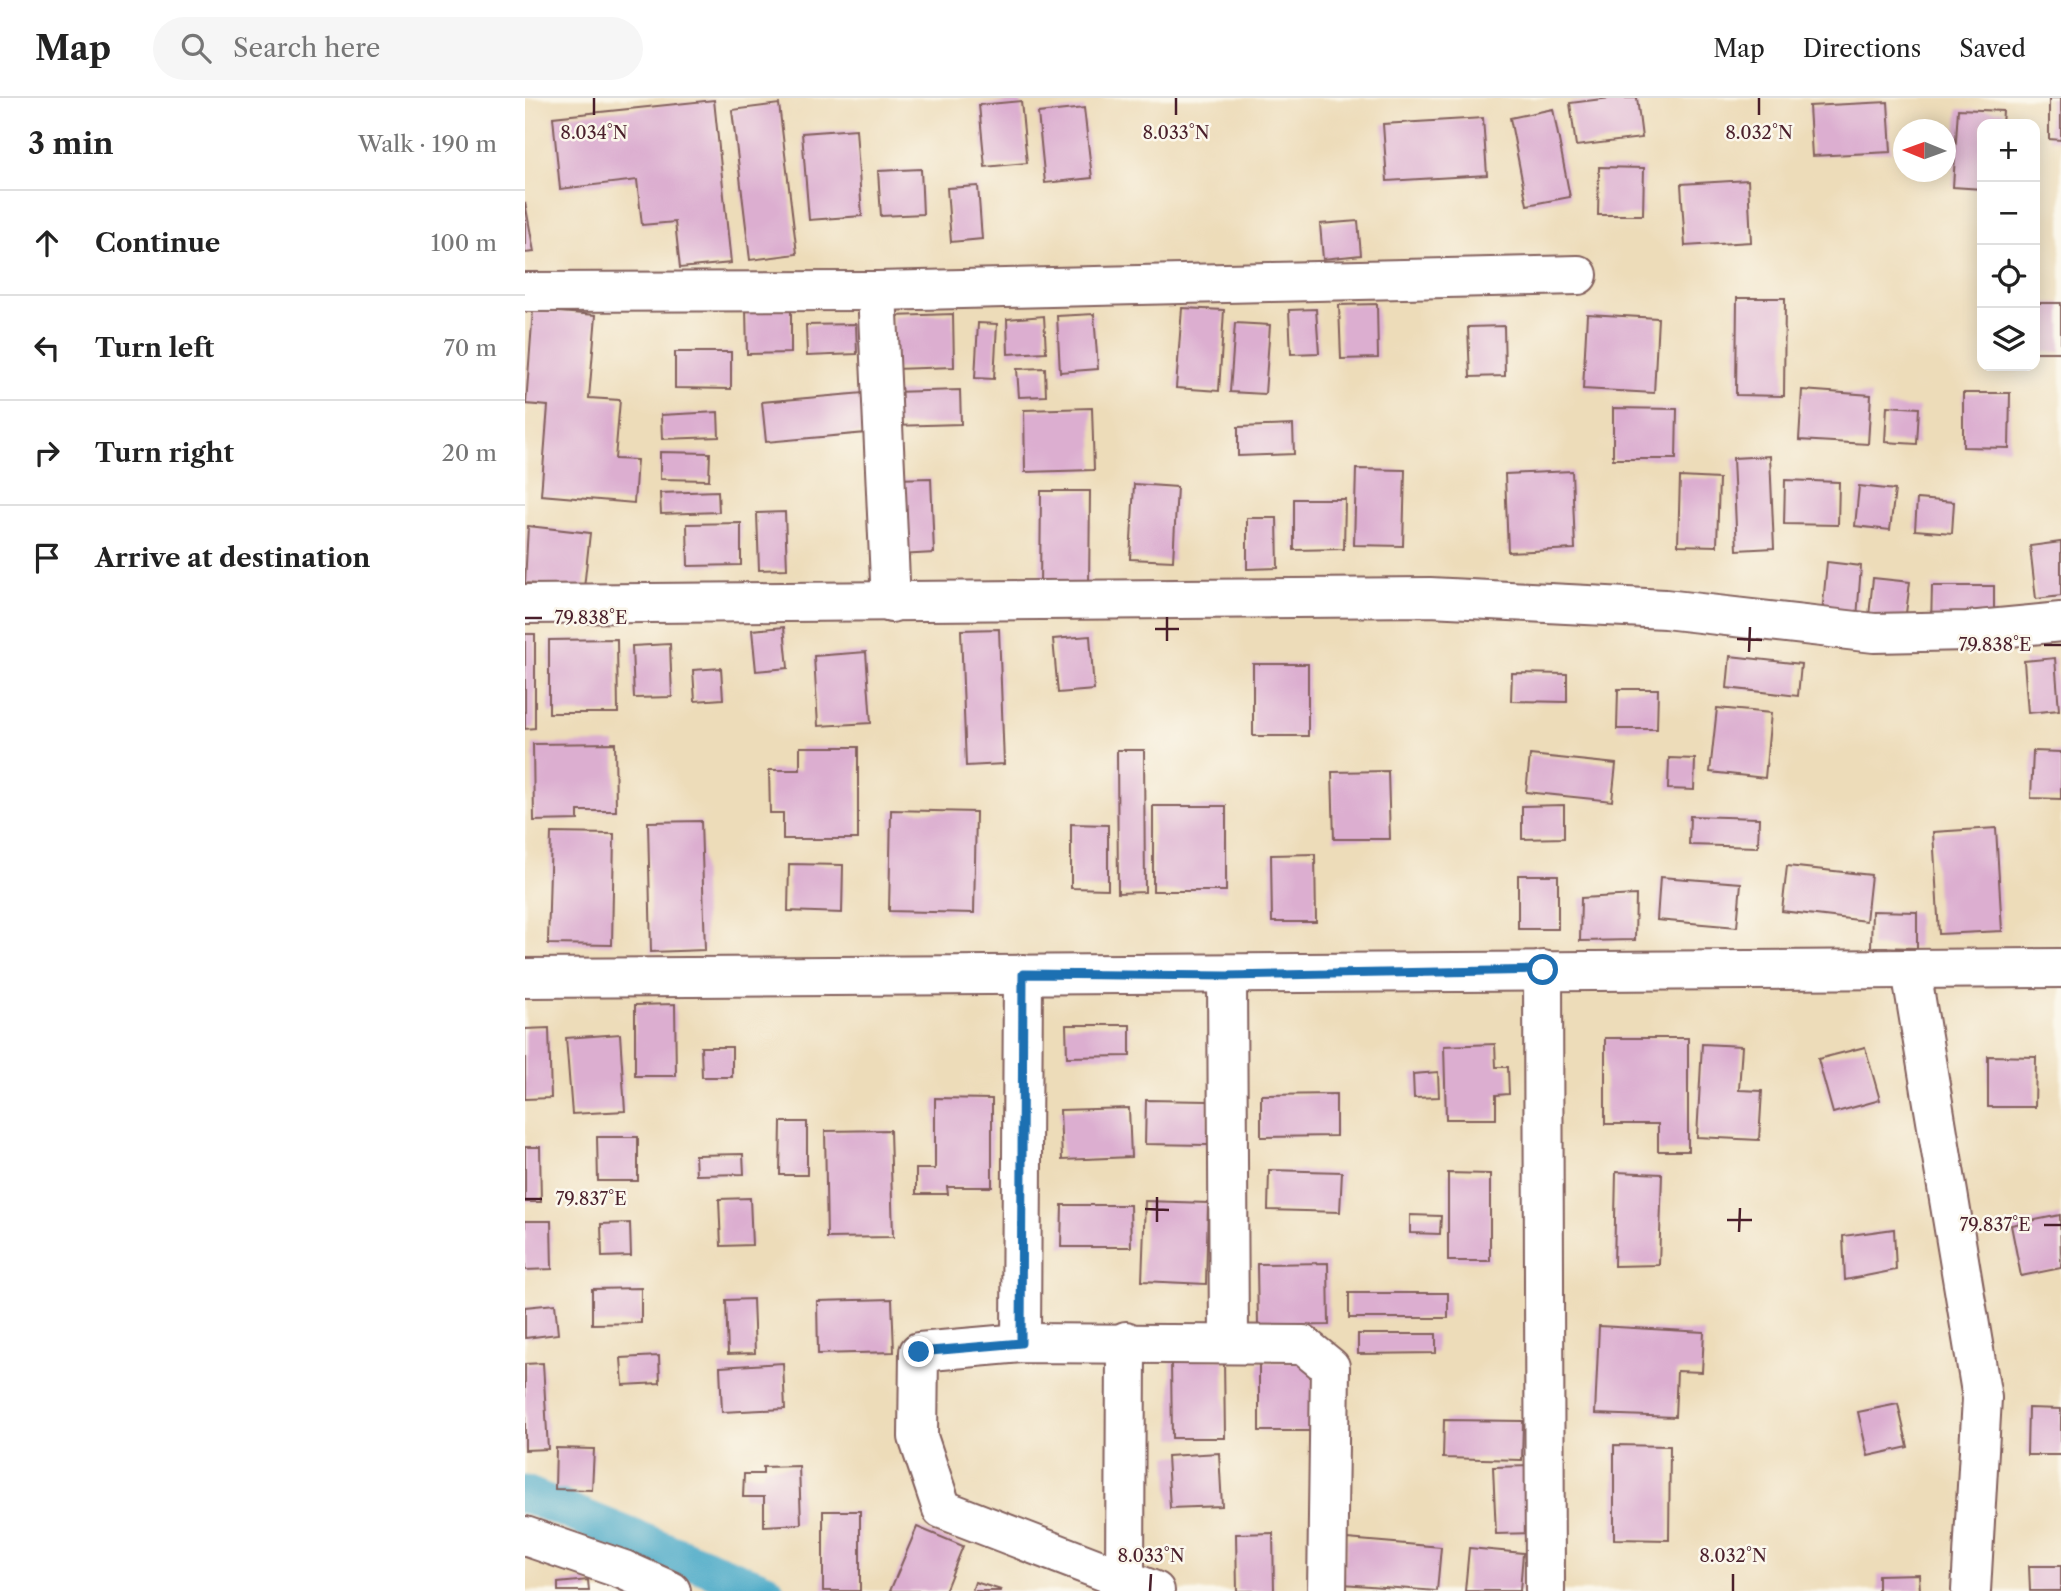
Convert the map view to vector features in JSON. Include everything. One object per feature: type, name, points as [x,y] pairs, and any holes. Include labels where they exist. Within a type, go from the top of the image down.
[{"type":"street","points":[[525,292],[877,292],[1578,275]]},
{"type":"street","points":[[877,292],[891,603]]},
{"type":"street","points":[[525,604],[1430,597],[1665,610],[1874,633],[1968,631],[2061,622]]},
{"type":"street","points":[[525,978],[1023,974],[1227,976],[1543,970],[2061,968]]},
{"type":"street","points":[[1543,970],[1545,1591]]},
{"type":"street","points":[[1911,970],[1982,1398],[1971,1591]]},
{"type":"street","points":[[1021,1343],[1023,974]]},
{"type":"street","points":[[1227,976],[1229,1343]]},
{"type":"street","points":[[1126,1341],[1140,1585],[941,1509],[918,1437],[919,1352],[1021,1343],[1126,1341],[1303,1345],[1330,1367],[1328,1591]]},
{"type":"street","points":[[525,1535],[624,1581],[671,1591]]},
{"type":"building","points":[[1637,98],[1642,138],[1576,146],[1570,103]]},
{"type":"building","points":[[2049,98],[2061,98],[2061,140],[2049,139]]},
{"type":"building","points":[[714,100],[731,263],[680,268],[675,222],[642,225],[637,180],[560,189],[553,117]]},
{"type":"building","points":[[1021,101],[1027,163],[985,167],[979,105]]},
{"type":"building","points":[[1888,102],[1891,152],[1812,156],[1809,106]]},
{"type":"building","points":[[779,104],[797,254],[750,260],[732,110]]},
{"type":"building","points":[[1084,108],[1092,178],[1045,183],[1038,113]]},
{"type":"building","points":[[1553,109],[1570,197],[1527,205],[1510,118]]},
{"type":"building","points":[[1958,109],[2003,111],[2002,119],[1977,119],[1977,189],[1953,187],[1953,182],[1956,182]]},
{"type":"building","points":[[1483,118],[1487,175],[1387,181],[1383,124]]},
{"type":"building","points":[[856,129],[862,216],[809,220],[802,133]]},
{"type":"building","points":[[1599,167],[1644,168],[1643,215],[1598,215]]},
{"type":"building","points":[[921,169],[923,214],[881,216],[878,171]]},
{"type":"building","points":[[1748,180],[1751,242],[1685,246],[1681,184]]},
{"type":"building","points":[[978,186],[982,239],[951,242],[947,188]]},
{"type":"building","points":[[525,202],[534,252],[525,253]]},
{"type":"building","points":[[1358,221],[1361,255],[1323,259],[1320,224]]},
{"type":"building","points":[[1737,298],[1785,298],[1784,396],[1736,395]]},
{"type":"building","points":[[2040,303],[2061,303],[2061,352],[2040,352]]},
{"type":"building","points":[[1377,304],[1378,358],[1341,359],[1339,305]]},
{"type":"building","points":[[746,308],[791,308],[791,353],[747,354]]},
{"type":"building","points":[[1182,308],[1224,310],[1219,391],[1176,388]]},
{"type":"building","points":[[1316,309],[1319,353],[1291,354],[1289,310]]},
{"type":"building","points":[[533,310],[596,315],[589,398],[620,400],[615,459],[637,460],[634,503],[541,495],[548,406],[526,404]]},
{"type":"building","points":[[953,314],[954,367],[894,369],[893,316]]},
{"type":"building","points":[[1094,314],[1098,369],[1060,372],[1057,316]]},
{"type":"building","points":[[1587,314],[1658,318],[1654,393],[1583,389]]},
{"type":"building","points":[[1044,316],[1046,352],[1008,354],[1007,319]]},
{"type":"building","points":[[978,323],[997,324],[994,379],[975,378]]},
{"type":"building","points":[[1235,323],[1270,325],[1265,394],[1230,392]]},
{"type":"building","points":[[856,324],[857,354],[807,356],[806,325]]},
{"type":"building","points":[[1504,326],[1505,376],[1470,377],[1468,327]]},
{"type":"building","points":[[675,352],[731,352],[731,389],[675,388]]},
{"type":"building","points":[[1045,368],[1046,396],[1019,397],[1017,369]]},
{"type":"building","points":[[960,390],[961,424],[892,426],[892,392]]},
{"type":"building","points":[[1802,390],[1871,395],[1868,444],[1799,440]]},
{"type":"building","points":[[863,393],[866,433],[766,442],[762,402]]},
{"type":"building","points":[[1963,393],[2010,393],[2009,448],[1963,447]]},
{"type":"building","points":[[1887,406],[1919,408],[1917,444],[1885,442]]},
{"type":"building","points":[[1092,408],[1094,470],[1025,472],[1024,410]]},
{"type":"building","points":[[1613,408],[1677,409],[1676,459],[1613,459]]},
{"type":"building","points":[[718,412],[719,437],[662,439],[661,415]]},
{"type":"building","points":[[1293,425],[1294,454],[1238,456],[1238,427]]},
{"type":"building","points":[[660,452],[710,453],[709,480],[660,479]]},
{"type":"building","points":[[1770,456],[1774,548],[1737,550],[1733,458]]},
{"type":"building","points":[[1356,469],[1405,470],[1403,546],[1354,545]]},
{"type":"building","points":[[1572,471],[1575,549],[1508,552],[1505,474]]},
{"type":"building","points":[[1680,477],[1719,479],[1717,546],[1678,545]]},
{"type":"building","points":[[931,478],[934,553],[899,555],[895,479]]},
{"type":"building","points":[[1785,480],[1839,482],[1838,525],[1784,524]]},
{"type":"building","points":[[1134,484],[1177,487],[1173,561],[1130,559]]},
{"type":"building","points":[[1859,486],[1895,490],[1890,530],[1855,526]]},
{"type":"building","points":[[718,491],[719,512],[661,514],[660,493]]},
{"type":"building","points":[[1041,491],[1090,491],[1089,587],[1040,586]]},
{"type":"building","points":[[1294,499],[1345,499],[1344,549],[1294,550]]},
{"type":"building","points":[[1917,499],[1954,502],[1952,533],[1915,530]]},
{"type":"building","points":[[785,512],[787,569],[759,570],[757,513]]},
{"type":"building","points":[[1247,518],[1277,518],[1278,568],[1247,569]]},
{"type":"building","points":[[741,523],[741,565],[688,566],[687,524]]},
{"type":"building","points":[[528,526],[590,533],[584,588],[525,583]]},
{"type":"building","points":[[2061,542],[2061,596],[2036,599],[2030,546]]},
{"type":"building","points":[[1827,562],[1861,566],[1857,618],[1822,615]]},
{"type":"building","points":[[1873,578],[1910,582],[1905,621],[1869,616]]},
{"type":"building","points":[[1932,586],[1994,586],[1994,626],[1931,626]]},
{"type":"building","points":[[784,627],[788,668],[756,671],[752,630]]},
{"type":"building","points":[[999,629],[1004,764],[966,766],[961,630]]},
{"type":"building","points":[[525,634],[535,634],[535,728],[525,729]]},
{"type":"building","points":[[1090,636],[1094,690],[1058,693],[1053,639]]},
{"type":"building","points":[[617,639],[618,713],[549,713],[549,640]]},
{"type":"building","points":[[670,644],[672,697],[634,698],[632,646]]},
{"type":"building","points":[[866,652],[871,723],[818,726],[814,656]]},
{"type":"building","points":[[1730,656],[1801,664],[1798,696],[1727,688]]},
{"type":"building","points":[[2055,658],[2059,710],[2028,713],[2024,661]]},
{"type":"building","points":[[1253,664],[1308,664],[1308,736],[1253,736]]},
{"type":"building","points":[[721,668],[723,699],[695,701],[693,670]]},
{"type":"building","points":[[1512,673],[1567,674],[1567,702],[1511,701]]},
{"type":"building","points":[[1618,689],[1658,689],[1657,729],[1617,729]]},
{"type":"building","points":[[1717,708],[1771,713],[1765,778],[1710,772]]},
{"type":"building","points":[[615,743],[616,811],[578,811],[578,820],[534,821],[533,744]]},
{"type":"building","points":[[800,747],[858,747],[858,839],[783,839],[783,813],[770,813],[769,770],[800,770]]},
{"type":"building","points":[[1117,750],[1144,750],[1145,892],[1118,893]]},
{"type":"building","points":[[2033,751],[2061,752],[2061,799],[2031,798]]},
{"type":"building","points":[[1530,755],[1616,764],[1612,801],[1526,792]]},
{"type":"building","points":[[1669,758],[1695,759],[1694,790],[1668,789]]},
{"type":"building","points":[[1388,771],[1390,839],[1334,839],[1332,772]]},
{"type":"building","points":[[1564,805],[1564,838],[1522,839],[1522,806]]},
{"type":"building","points":[[1153,806],[1226,806],[1226,891],[1153,891]]},
{"type":"building","points":[[891,810],[976,812],[974,913],[889,911]]},
{"type":"building","points":[[1690,816],[1759,818],[1758,847],[1689,845]]},
{"type":"building","points":[[701,821],[705,950],[651,952],[648,822]]},
{"type":"building","points":[[1071,824],[1108,825],[1108,889],[1071,888]]},
{"type":"building","points":[[1996,828],[2002,931],[1939,934],[1933,832]]},
{"type":"building","points":[[551,833],[614,834],[612,945],[548,944]]},
{"type":"building","points":[[1315,854],[1316,922],[1272,922],[1271,855]]},
{"type":"building","points":[[789,864],[843,865],[842,913],[788,911]]},
{"type":"building","points":[[1787,866],[1871,875],[1866,921],[1782,911]]},
{"type":"building","points":[[1518,875],[1558,875],[1558,929],[1518,929]]},
{"type":"building","points":[[1660,877],[1741,883],[1737,927],[1657,920]]},
{"type":"building","points":[[1636,895],[1635,940],[1580,941],[1581,898]]},
{"type":"building","points":[[1872,911],[1917,912],[1917,948],[1871,947]]},
{"type":"building","points":[[675,1004],[676,1076],[635,1076],[635,1005]]},
{"type":"building","points":[[1066,1025],[1130,1025],[1130,1056],[1067,1057]]},
{"type":"building","points":[[549,1028],[551,1098],[525,1099],[525,1029]]},
{"type":"building","points":[[620,1034],[625,1111],[572,1114],[566,1038]]},
{"type":"building","points":[[1605,1038],[1688,1038],[1688,1151],[1658,1151],[1658,1124],[1605,1124]]},
{"type":"building","points":[[1495,1044],[1496,1067],[1508,1067],[1509,1094],[1496,1095],[1496,1119],[1446,1119],[1444,1046]]},
{"type":"building","points":[[1702,1044],[1742,1046],[1739,1090],[1762,1091],[1759,1140],[1697,1137]]},
{"type":"building","points":[[701,1047],[732,1047],[732,1077],[702,1077]]},
{"type":"building","points":[[1865,1047],[1880,1100],[1833,1113],[1818,1059]]},
{"type":"building","points":[[1988,1056],[2036,1057],[2035,1107],[1988,1107]]},
{"type":"building","points":[[1438,1072],[1439,1097],[1414,1098],[1413,1074]]},
{"type":"building","points":[[1336,1094],[1336,1136],[1261,1137],[1261,1095]]},
{"type":"building","points":[[935,1098],[992,1099],[992,1187],[947,1187],[948,1194],[916,1194],[916,1169],[935,1169]]},
{"type":"building","points":[[1146,1100],[1208,1101],[1208,1145],[1145,1144]]},
{"type":"building","points":[[1129,1108],[1131,1157],[1062,1160],[1060,1110]]},
{"type":"building","points":[[781,1122],[807,1122],[807,1175],[780,1175]]},
{"type":"building","points":[[890,1130],[893,1237],[827,1238],[825,1131]]},
{"type":"building","points":[[597,1137],[638,1137],[638,1181],[598,1181]]},
{"type":"building","points":[[525,1147],[540,1147],[541,1202],[525,1202]]},
{"type":"building","points":[[743,1154],[744,1174],[696,1175],[695,1155]]},
{"type":"building","points":[[1269,1170],[1342,1172],[1340,1212],[1268,1210]]},
{"type":"building","points":[[1616,1172],[1662,1174],[1659,1265],[1614,1266]]},
{"type":"building","points":[[1448,1173],[1490,1174],[1490,1261],[1448,1261]]},
{"type":"building","points":[[750,1198],[752,1245],[721,1246],[719,1199]]},
{"type":"building","points":[[1145,1201],[1208,1203],[1206,1284],[1142,1281]]},
{"type":"building","points":[[1062,1205],[1130,1205],[1131,1247],[1061,1247]]},
{"type":"building","points":[[1410,1215],[1441,1216],[1440,1234],[1410,1233]]},
{"type":"building","points":[[2060,1215],[2061,1268],[2021,1276],[2011,1225]]},
{"type":"building","points":[[525,1221],[551,1221],[552,1269],[525,1270]]},
{"type":"building","points":[[630,1223],[631,1256],[602,1257],[601,1224]]},
{"type":"building","points":[[1894,1229],[1896,1270],[1845,1280],[1843,1236]]},
{"type":"building","points":[[1328,1263],[1329,1325],[1258,1326],[1257,1264]]},
{"type":"building","points":[[641,1288],[641,1323],[592,1324],[592,1289]]},
{"type":"building","points":[[1349,1293],[1448,1293],[1448,1318],[1349,1318]]},
{"type":"building","points":[[753,1299],[755,1353],[728,1354],[726,1300]]},
{"type":"building","points":[[892,1299],[894,1352],[818,1354],[817,1301]]},
{"type":"building","points":[[555,1304],[558,1334],[525,1338],[525,1307]]},
{"type":"building","points":[[1599,1326],[1704,1332],[1702,1372],[1677,1371],[1675,1417],[1595,1414]]},
{"type":"building","points":[[1358,1334],[1436,1334],[1436,1353],[1358,1354]]},
{"type":"building","points":[[659,1356],[660,1383],[623,1385],[621,1358]]},
{"type":"building","points":[[1224,1359],[1225,1438],[1172,1438],[1171,1360]]},
{"type":"building","points":[[1259,1362],[1313,1362],[1313,1431],[1259,1431]]},
{"type":"building","points":[[543,1363],[548,1449],[525,1450],[525,1364]]},
{"type":"building","points":[[783,1363],[785,1409],[722,1412],[720,1367]]},
{"type":"building","points":[[1898,1404],[1908,1447],[1868,1456],[1858,1412]]},
{"type":"building","points":[[2028,1408],[2061,1409],[2061,1455],[2027,1455]]},
{"type":"building","points":[[1444,1420],[1523,1421],[1522,1460],[1443,1458]]},
{"type":"building","points":[[1614,1445],[1670,1446],[1669,1540],[1614,1539]]},
{"type":"building","points":[[556,1448],[594,1449],[592,1490],[555,1489]]},
{"type":"building","points":[[1219,1453],[1222,1506],[1170,1508],[1167,1456]]},
{"type":"building","points":[[799,1466],[801,1524],[764,1526],[764,1497],[743,1497],[744,1474],[763,1474],[763,1467]]},
{"type":"building","points":[[1532,1466],[1535,1533],[1496,1534],[1493,1467]]},
{"type":"building","points":[[823,1511],[860,1511],[860,1591],[823,1591]]},
{"type":"building","points":[[917,1527],[963,1546],[945,1591],[890,1591]]},
{"type":"building","points":[[1273,1533],[1274,1591],[1237,1591],[1236,1534]]},
{"type":"building","points":[[1347,1539],[1441,1547],[1437,1591],[1343,1584]]},
{"type":"building","points":[[1469,1548],[1523,1553],[1520,1591],[1465,1591]]},
{"type":"building","points":[[2029,1566],[2061,1566],[2061,1591],[2030,1591]]},
{"type":"building","points":[[1919,1574],[1920,1591],[1878,1591],[1878,1575]]},
{"type":"building","points":[[588,1580],[589,1591],[558,1591],[558,1583]]},
{"type":"building","points":[[975,1582],[1001,1590],[972,1591]]},
{"type":"waterway","points":[[525,1494],[766,1591]]},
{"type":"route","points":[[919,1352],[1021,1343],[1023,974],[1227,976],[1543,970]]}]
